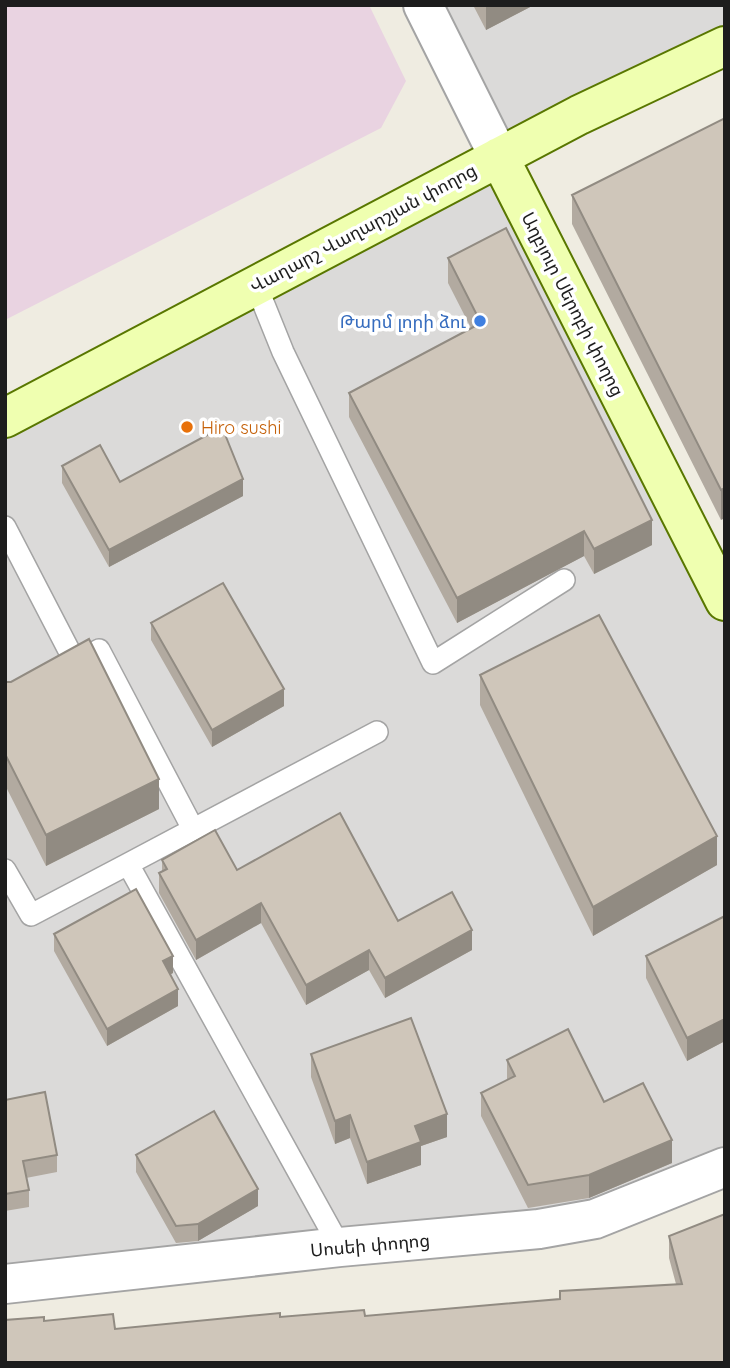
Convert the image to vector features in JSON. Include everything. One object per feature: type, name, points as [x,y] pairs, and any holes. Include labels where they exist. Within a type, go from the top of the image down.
[{"type":"street","name":"Աղբյուր Սերոբի փողոց","points":[[423,5],[464,92],[725,601]]},
{"type":"street","name":"Վաղարշ Վաղարշյան փողոց","points":[[5,418],[579,115],[725,46]]},
{"type":"street","name":"Սոսեի փողոց","points":[[5,1284],[340,1247],[539,1229],[595,1219],[725,1167]]},
{"type":"lane","points":[[256,285],[284,352],[433,663],[564,580]]},
{"type":"lane","points":[[5,527],[76,664]]},
{"type":"lane","points":[[52,677],[99,650],[193,829]]},
{"type":"lane","points":[[5,870],[31,915],[377,732]]},
{"type":"lane","points":[[128,864],[340,1247]]},
{"type":"shaded area","points":[[5,5],[369,5],[406,81],[381,128],[5,320]]},
{"type":"shaded area","points":[[423,5],[725,5],[725,46],[499,157],[725,601],[725,1167],[655,1197],[5,1284],[5,418],[498,157]]},
{"type":"building","points":[[725,118],[725,488],[721,490],[572,195]]},
{"type":"building","points":[[506,228],[652,520],[594,549],[584,531],[457,598],[349,393],[481,323],[448,258]]},
{"type":"building","points":[[222,427],[243,479],[109,550],[62,466],[100,445],[120,482]]},
{"type":"building","points":[[223,583],[284,689],[212,730],[151,623]]},
{"type":"building","points":[[599,615],[717,836],[593,907],[480,675]]},
{"type":"building","points":[[89,639],[159,779],[46,835],[5,754],[5,682],[11,682]]},
{"type":"building","points":[[340,813],[398,921],[452,892],[472,930],[385,978],[369,950],[306,985],[261,903],[196,940],[159,873],[167,869],[162,860],[215,830],[237,870]]},
{"type":"building","points":[[136,889],[173,956],[163,961],[178,989],[107,1029],[54,934]]},
{"type":"building","points":[[725,916],[725,1019],[687,1038],[646,956]]},
{"type":"building","points":[[411,1018],[447,1114],[415,1126],[421,1142],[367,1162],[350,1115],[335,1121],[311,1054]]},
{"type":"building","points":[[568,1029],[604,1102],[643,1083],[672,1140],[589,1175],[528,1185],[481,1093],[515,1076],[507,1060]]},
{"type":"building","points":[[45,1092],[57,1155],[23,1161],[29,1190],[5,1194],[5,1100]]},
{"type":"building","points":[[214,1111],[258,1189],[198,1224],[176,1226],[136,1155]]},
{"type":"building","points":[[725,1214],[725,1363],[5,1363],[5,1320],[44,1317],[44,1321],[113,1314],[115,1329],[280,1313],[280,1317],[364,1310],[365,1316],[560,1299],[560,1291],[682,1284],[669,1236]]},
{"type":"place","name":"Թարմ լորի ձու","points":[[480,321]]},
{"type":"place","name":"Hiro sushi","points":[[187,427]]}]
